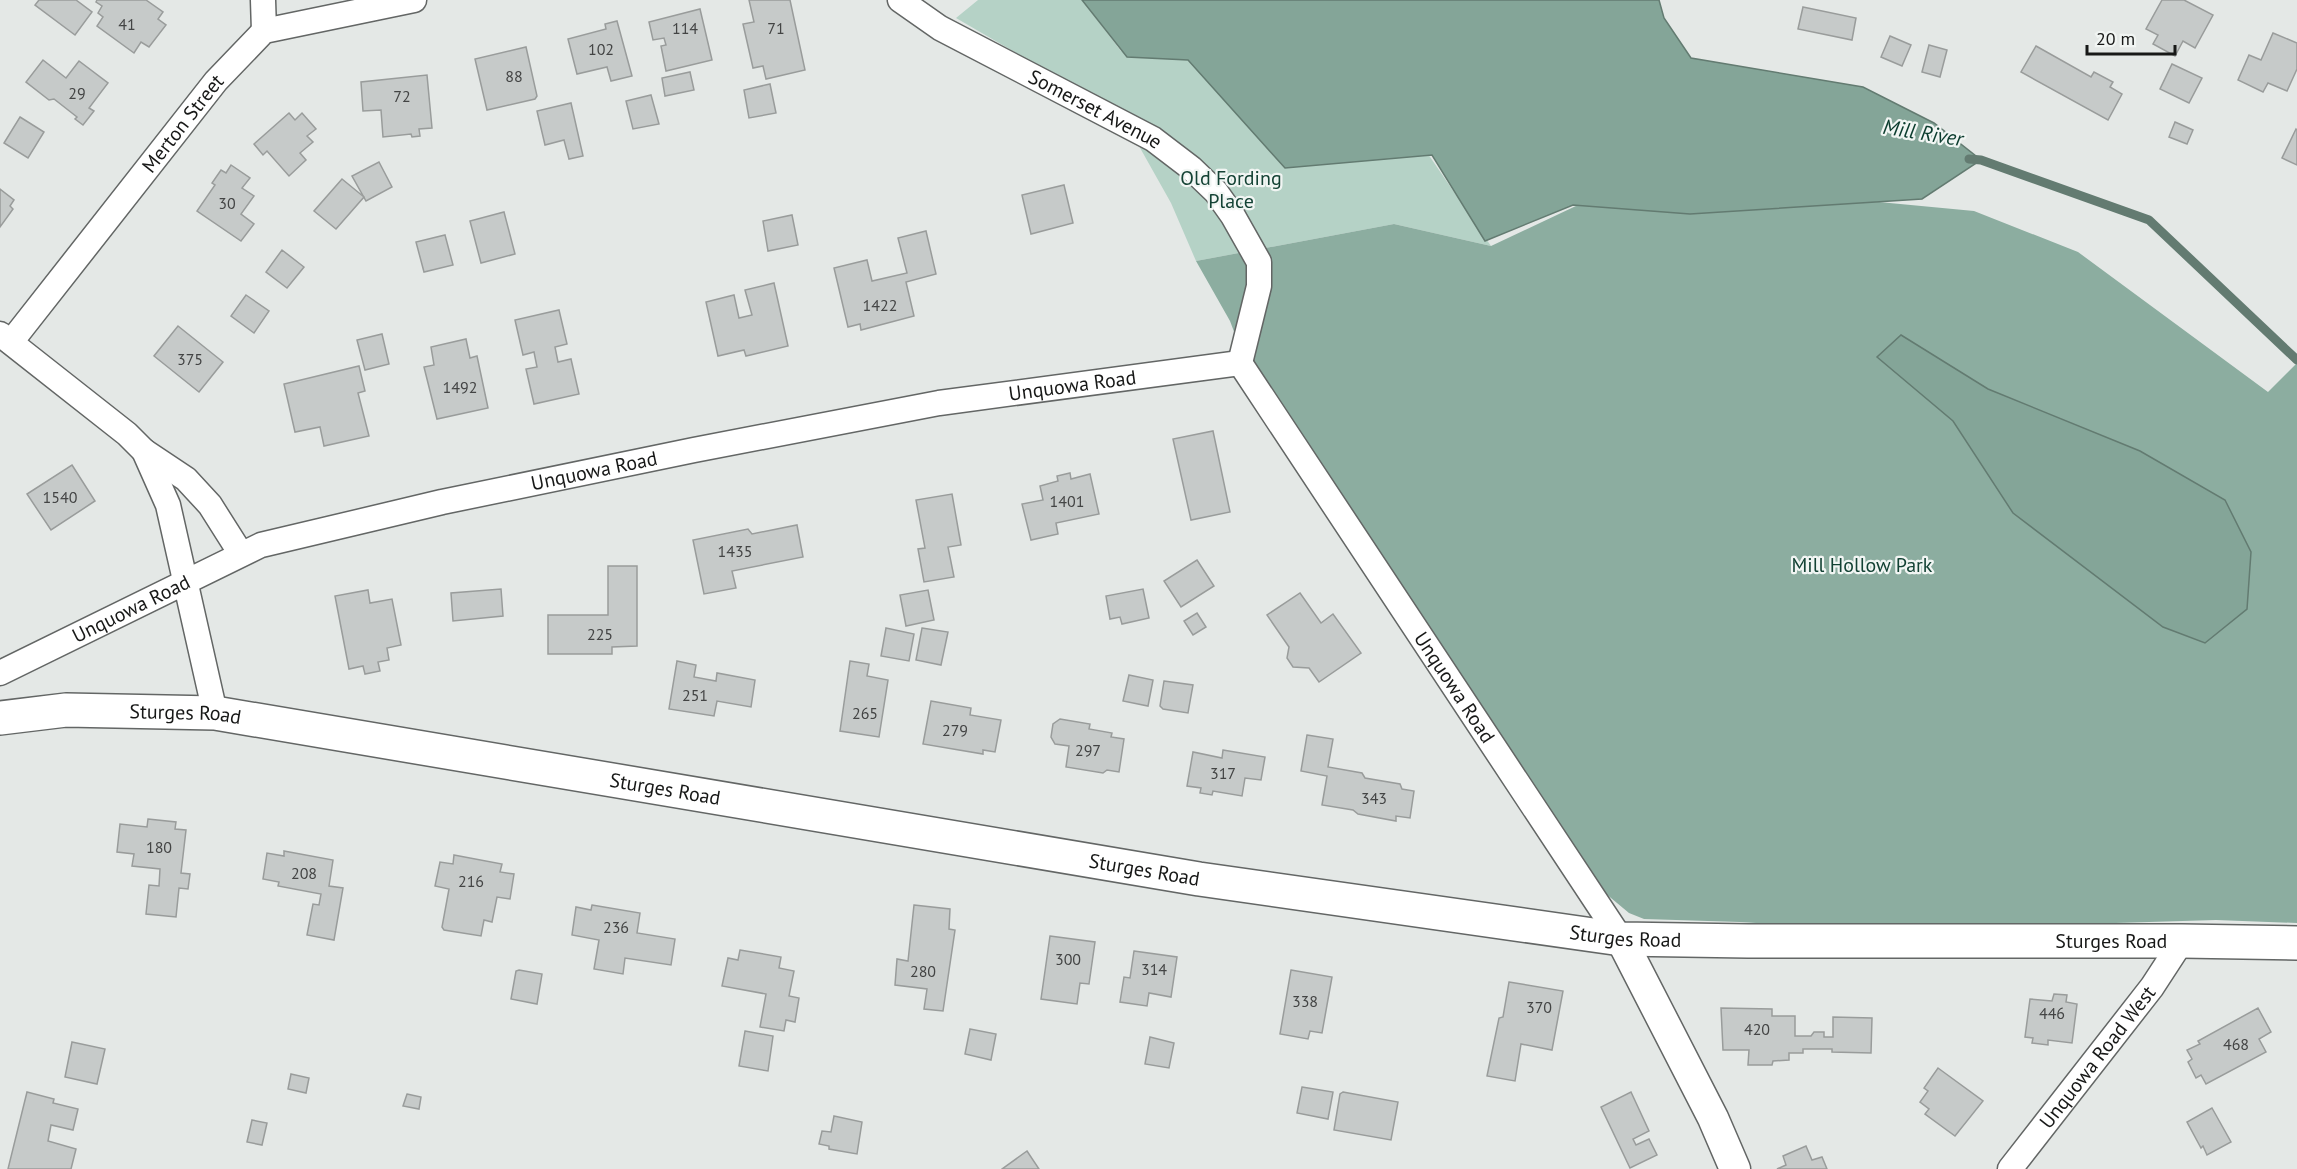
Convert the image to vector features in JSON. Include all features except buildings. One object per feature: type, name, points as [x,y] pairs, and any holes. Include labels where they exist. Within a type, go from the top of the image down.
[{"type":"main road","name":"Sturges Road","points":[[0,718],[66,710],[215,713],[1187,877],[1621,939],[2297,943]]},
{"type":"street","points":[[263,0],[264,31],[414,0]]},
{"type":"street","name":"Somerset Avenue","points":[[900,0],[940,28],[1153,139],[1191,168],[1216,192],[1233,216],[1259,262],[1259,286],[1240,363]]},
{"type":"street","name":"Merton Street","points":[[6,338],[216,81],[264,31]]},
{"type":"street","points":[[6,338],[127,434],[144,451],[186,479],[210,505],[242,554]]},
{"type":"street","name":"Unquowa Road","points":[[0,673],[185,580],[261,545],[442,502],[939,403],[1240,363],[1621,939],[1713,1119],[1735,1169]]},
{"type":"street","points":[[144,451],[168,505],[215,713]]},
{"type":"street","name":"Unquowa Road West","points":[[2010,1169],[2152,987],[2182,941]]},
{"type":"green space","name":"Old Fording Place","points":[[978,0],[1082,0],[1121,51],[1193,59],[1428,154],[1491,246],[1394,224],[1196,261],[1171,203],[1121,114],[956,18]]},
{"type":"green space","name":"Mill Hollow Park","points":[[1879,202],[1974,211],[2078,252],[2268,392],[2297,363],[2297,923],[2216,920],[1874,930],[1644,919],[1629,913],[1605,893],[1259,398],[1230,321],[1196,261],[1394,224],[1491,246],[1578,205]]},
{"type":"water","points":[[1082,0],[1659,0],[1664,18],[1691,58],[1863,87],[1934,123],[1981,160],[1922,199],[1690,214],[1573,205],[1485,241],[1432,155],[1285,168],[1188,60],[1127,57]]},
{"type":"water","points":[[1901,335],[1988,389],[2140,451],[2225,500],[2251,552],[2247,609],[2205,643],[2163,627],[2013,513],[1953,421],[1877,357]]},
{"type":"waterway","name":"Mill River","points":[[1969,159],[1981,160],[2149,220],[2297,360]]}]
